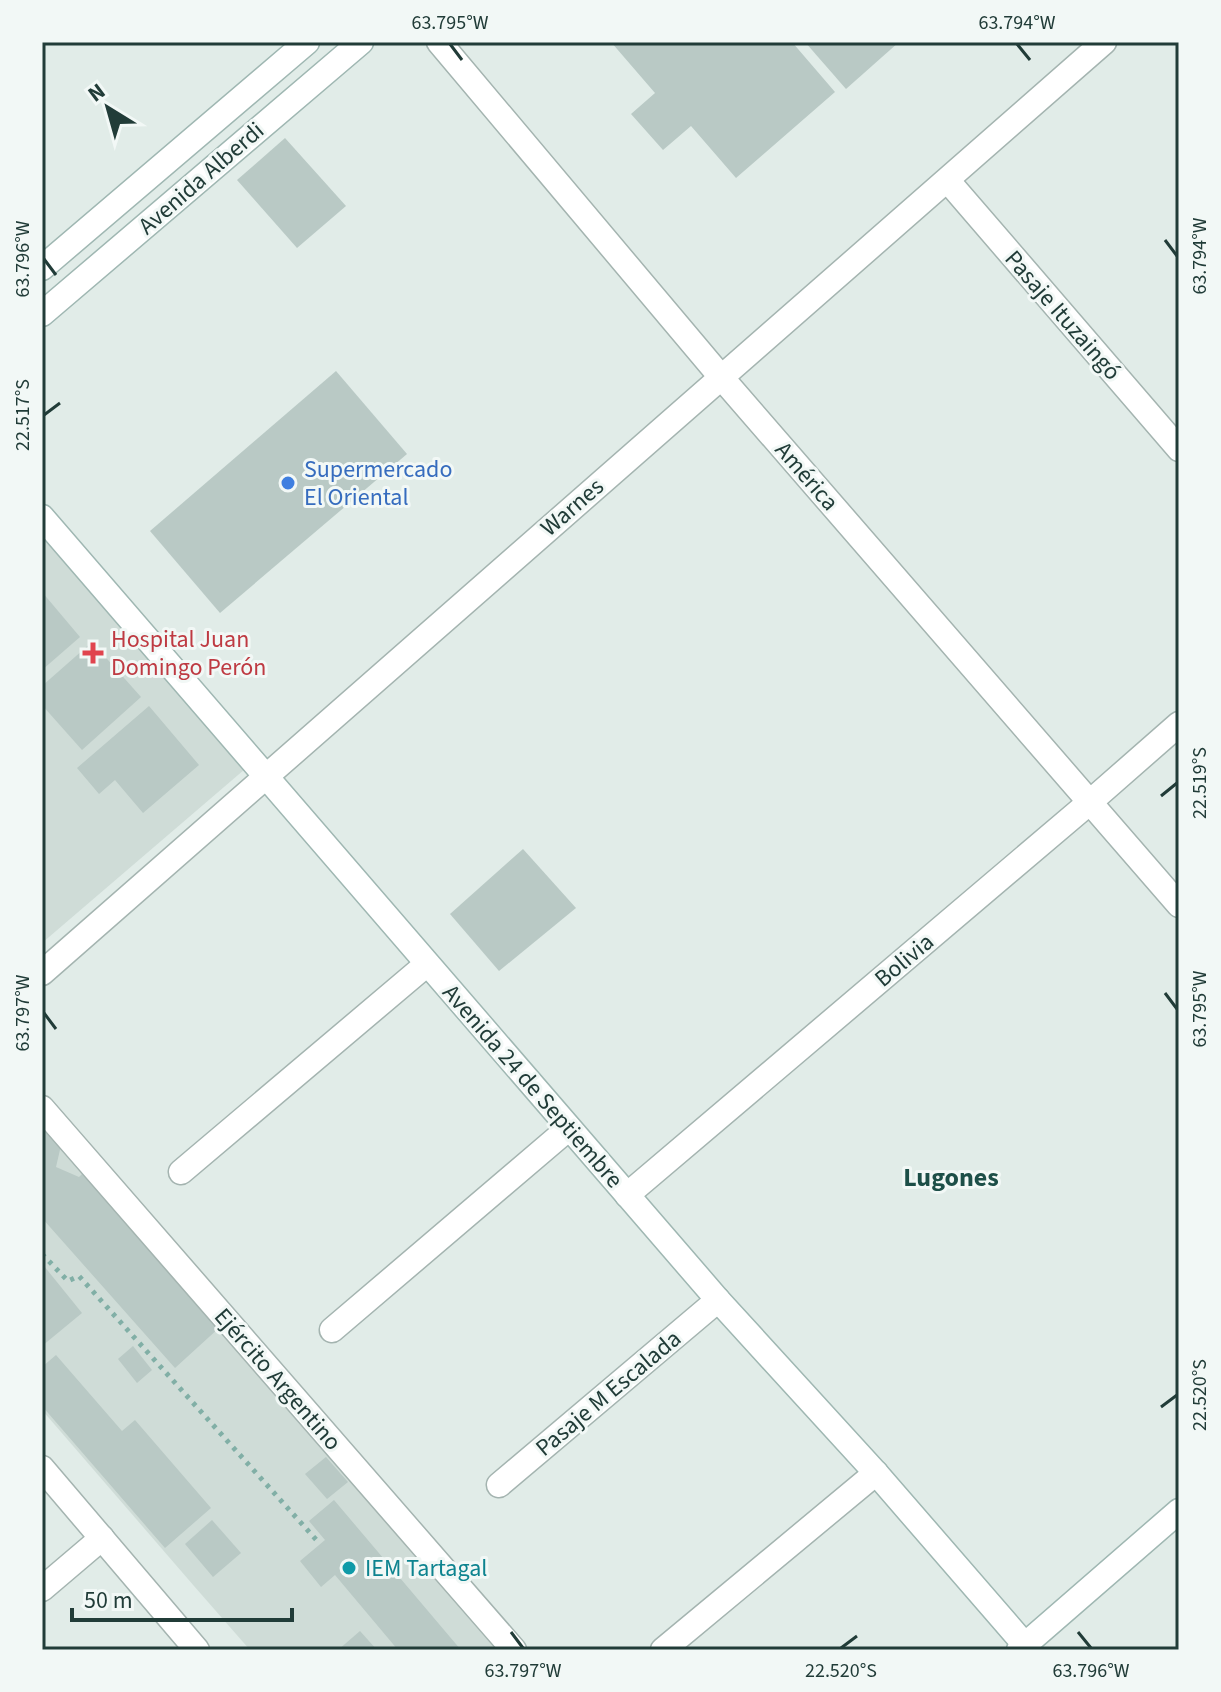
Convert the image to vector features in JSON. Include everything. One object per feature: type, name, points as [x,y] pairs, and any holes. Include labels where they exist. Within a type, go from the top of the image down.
[{"type":"street","name":"Avenida Alberdi","points":[[42,268],[307,42]]},
{"type":"street","name":"Avenida Alberdi","points":[[42,314],[361,42]]},
{"type":"street","name":"América","points":[[439,42],[721,377],[1179,905]]},
{"type":"street","name":"Warnes","points":[[42,973],[1104,42]]},
{"type":"street","name":"Pasaje Ituzaingó","points":[[948,181],[1179,449]]},
{"type":"street","name":"Avenida 24 de Septiembre","points":[[42,517],[718,1300],[876,1473],[1024,1648]]},
{"type":"street","name":"Bolivia","points":[[627,1195],[1179,724]]},
{"type":"street","points":[[181,1172],[427,964]]},
{"type":"street","name":"Ejército Argentino","points":[[42,1108],[514,1650]]},
{"type":"street","points":[[332,1330],[569,1128]]},
{"type":"street","name":"Pasaje M Escalada","points":[[499,1485],[718,1300]]},
{"type":"street","points":[[42,1468],[197,1650]]},
{"type":"street","points":[[663,1650],[876,1473]]},
{"type":"street","points":[[1024,1648],[1179,1511]]},
{"type":"street","points":[[42,1589],[102,1538]]},
{"type":"path","points":[[42,1254],[68,1281],[79,1276],[320,1544]]},
{"type":"shaded area","name":"Hospital Juan Domingo Perón","points":[[42,537],[245,769],[42,943]]},
{"type":"shaded area","points":[[42,1116],[505,1650],[250,1650],[194,1586],[42,1410]]},
{"type":"building","points":[[611,42],[792,42],[835,92],[736,178],[691,126],[663,150],[631,114],[655,93]]},
{"type":"building","points":[[805,42],[899,42],[846,89]]},
{"type":"building","points":[[285,138],[346,206],[297,248],[237,180]]},
{"type":"building","name":"Supermercado El Oriental","points":[[336,371],[407,454],[220,613],[150,531]]},
{"type":"building","points":[[42,592],[80,637],[42,670]]},
{"type":"building","points":[[92,642],[141,697],[82,750],[42,705],[42,686]]},
{"type":"building","points":[[149,706],[199,765],[143,813],[115,780],[99,794],[77,768]]},
{"type":"building","points":[[523,849],[576,908],[499,971],[450,914]]},
{"type":"building","points":[[42,1129],[62,1141],[56,1167],[79,1177],[85,1171],[220,1327],[175,1368],[42,1218]]},
{"type":"building","points":[[42,1267],[82,1313],[42,1346]]},
{"type":"building","points":[[133,1346],[152,1370],[137,1383],[118,1359]]},
{"type":"building","points":[[56,1355],[122,1431],[135,1420],[211,1508],[165,1548],[42,1406],[42,1367]]},
{"type":"building","points":[[326,1457],[348,1482],[327,1499],[305,1474]]},
{"type":"building","name":"IEM Tartagal","points":[[334,1500],[461,1650],[398,1650],[335,1575],[321,1587],[300,1561],[325,1540],[309,1521]]},
{"type":"building","points":[[212,1520],[241,1553],[213,1577],[185,1544]]},
{"type":"building","points":[[360,1631],[377,1650],[338,1650]]},
{"type":"place","name":"Supermercado El Oriental","points":[[288,483]]},
{"type":"place","name":"Hospital Juan Domingo Perón","points":[[93,653]]},
{"type":"place","name":"IEM Tartagal","points":[[349,1568]]},
{"type":"district","name":"Lugones","points":[[951,1177]]}]
